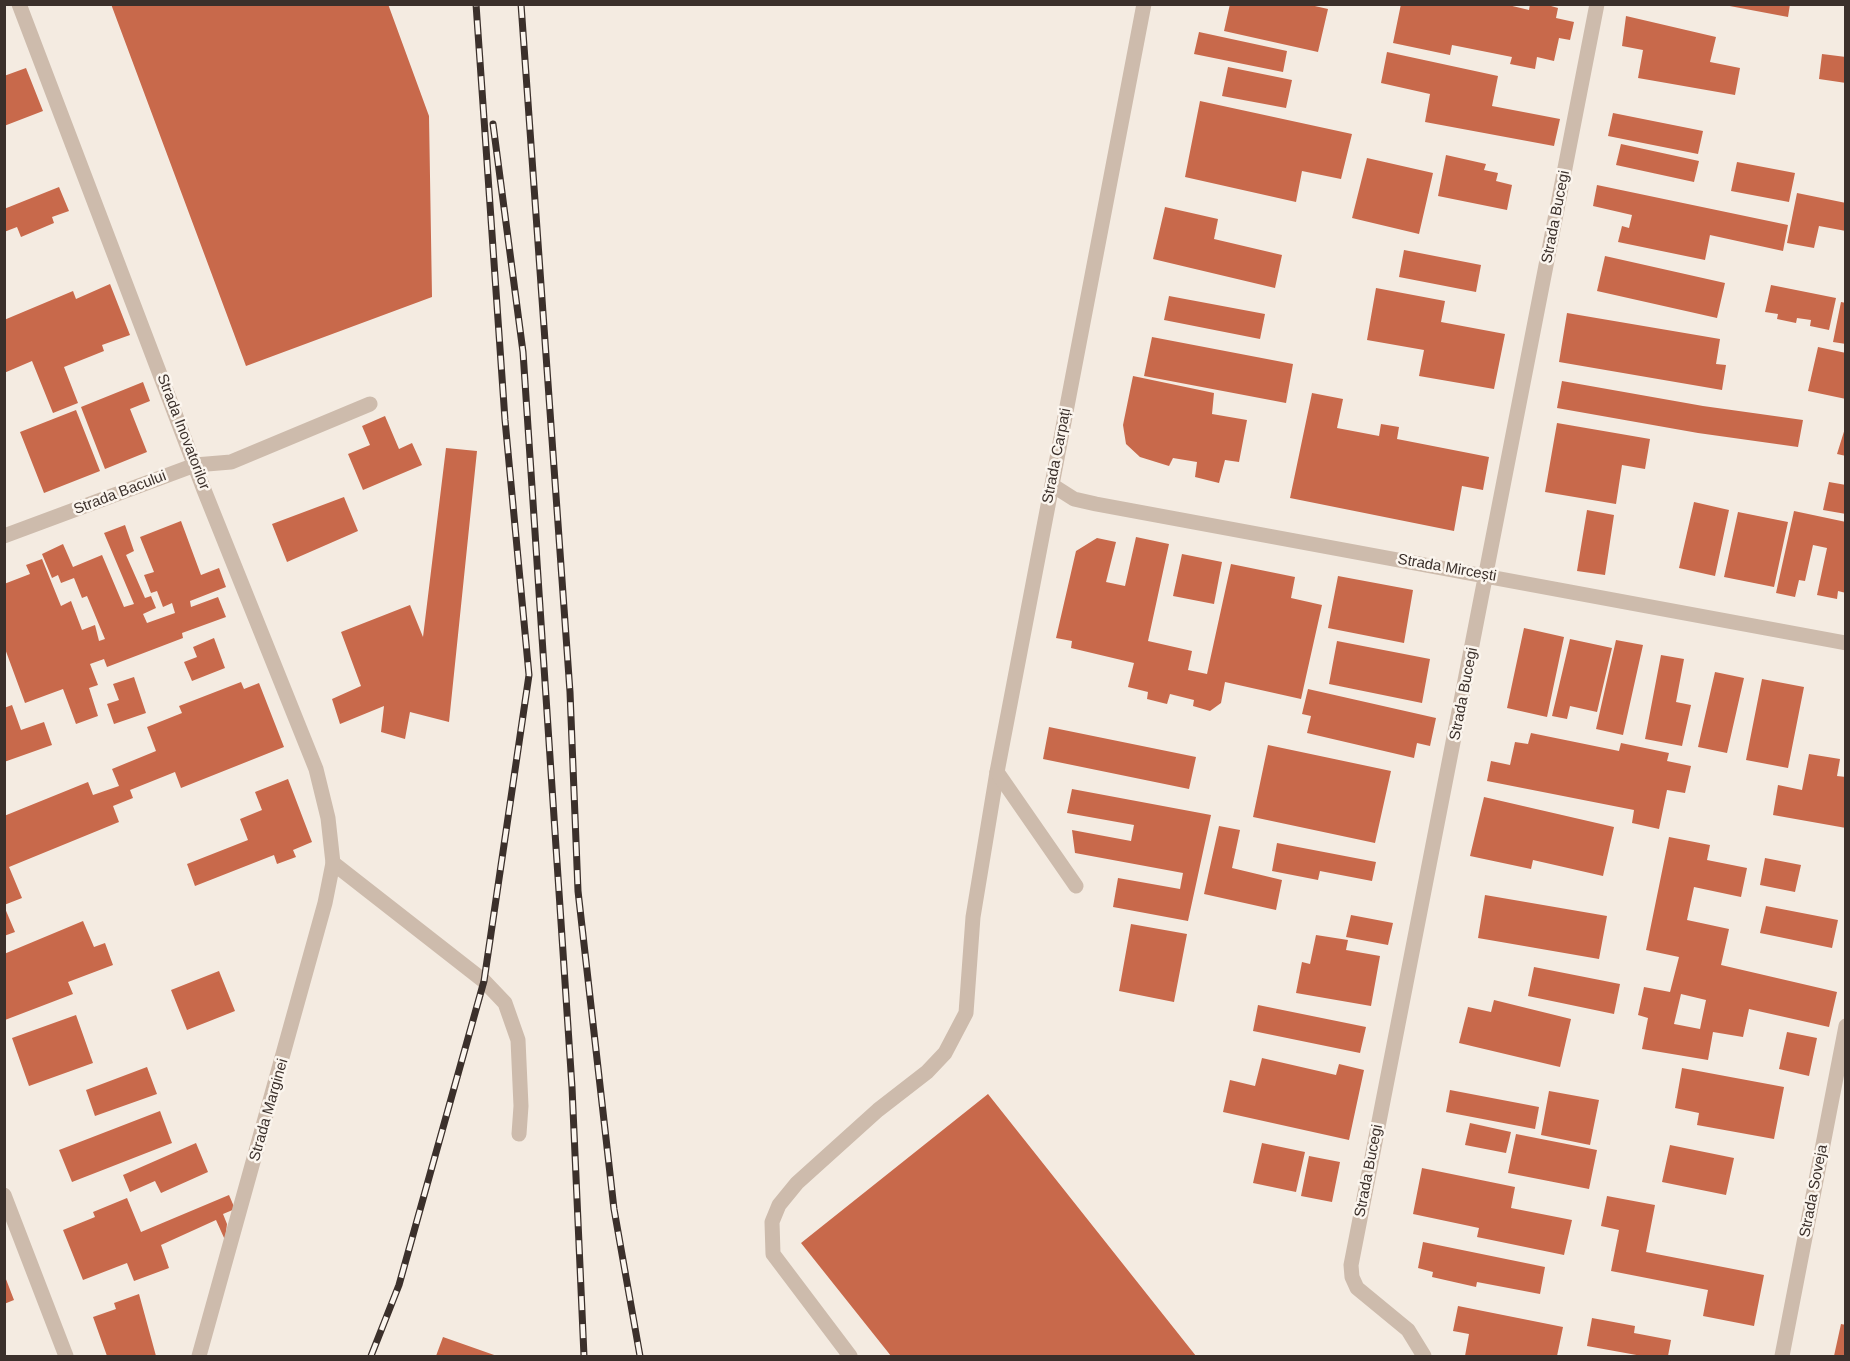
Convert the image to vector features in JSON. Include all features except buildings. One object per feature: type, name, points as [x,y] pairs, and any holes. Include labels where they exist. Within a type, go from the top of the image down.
[{"type":"street","name":"Strada Inovatorilor","points":[[19,4],[195,465],[316,769],[328,818],[333,863]]},
{"type":"street","name":"Strada Carpați","points":[[850,1356],[773,1254],[772,1222],[779,1205],[797,1183],[878,1110],[927,1072],[945,1053],[966,1013],[973,917],[997,772],[1144,4]]},
{"type":"street","name":"Strada Bucegi","points":[[1424,1356],[1408,1330],[1357,1288],[1352,1277],[1351,1265],[1598,4]]},
{"type":"street","name":"Strada Bacului","points":[[4,536],[195,465],[231,462],[370,404]]},
{"type":"street","name":"Strada Mircești","points":[[1052,485],[1074,499],[1096,504],[1845,643]]},
{"type":"street","points":[[997,772],[1076,886]]},
{"type":"street","points":[[333,863],[484,981],[505,1003],[518,1040],[521,1106],[519,1134]]},
{"type":"street","name":"Strada Marginei","points":[[199,1356],[311,961],[333,863]]},
{"type":"street","name":"Strada Soveja","points":[[1782,1356],[1845,1026]]},
{"type":"street","points":[[4,1195],[66,1356]]},
{"type":"railway","points":[[371,1356],[399,1285],[484,981],[529,675],[505,420],[476,4]]},
{"type":"railway","points":[[521,4],[570,692],[578,891],[614,1209],[640,1356]]},
{"type":"railway","points":[[493,124],[523,352],[572,1087],[584,1356]]}]
